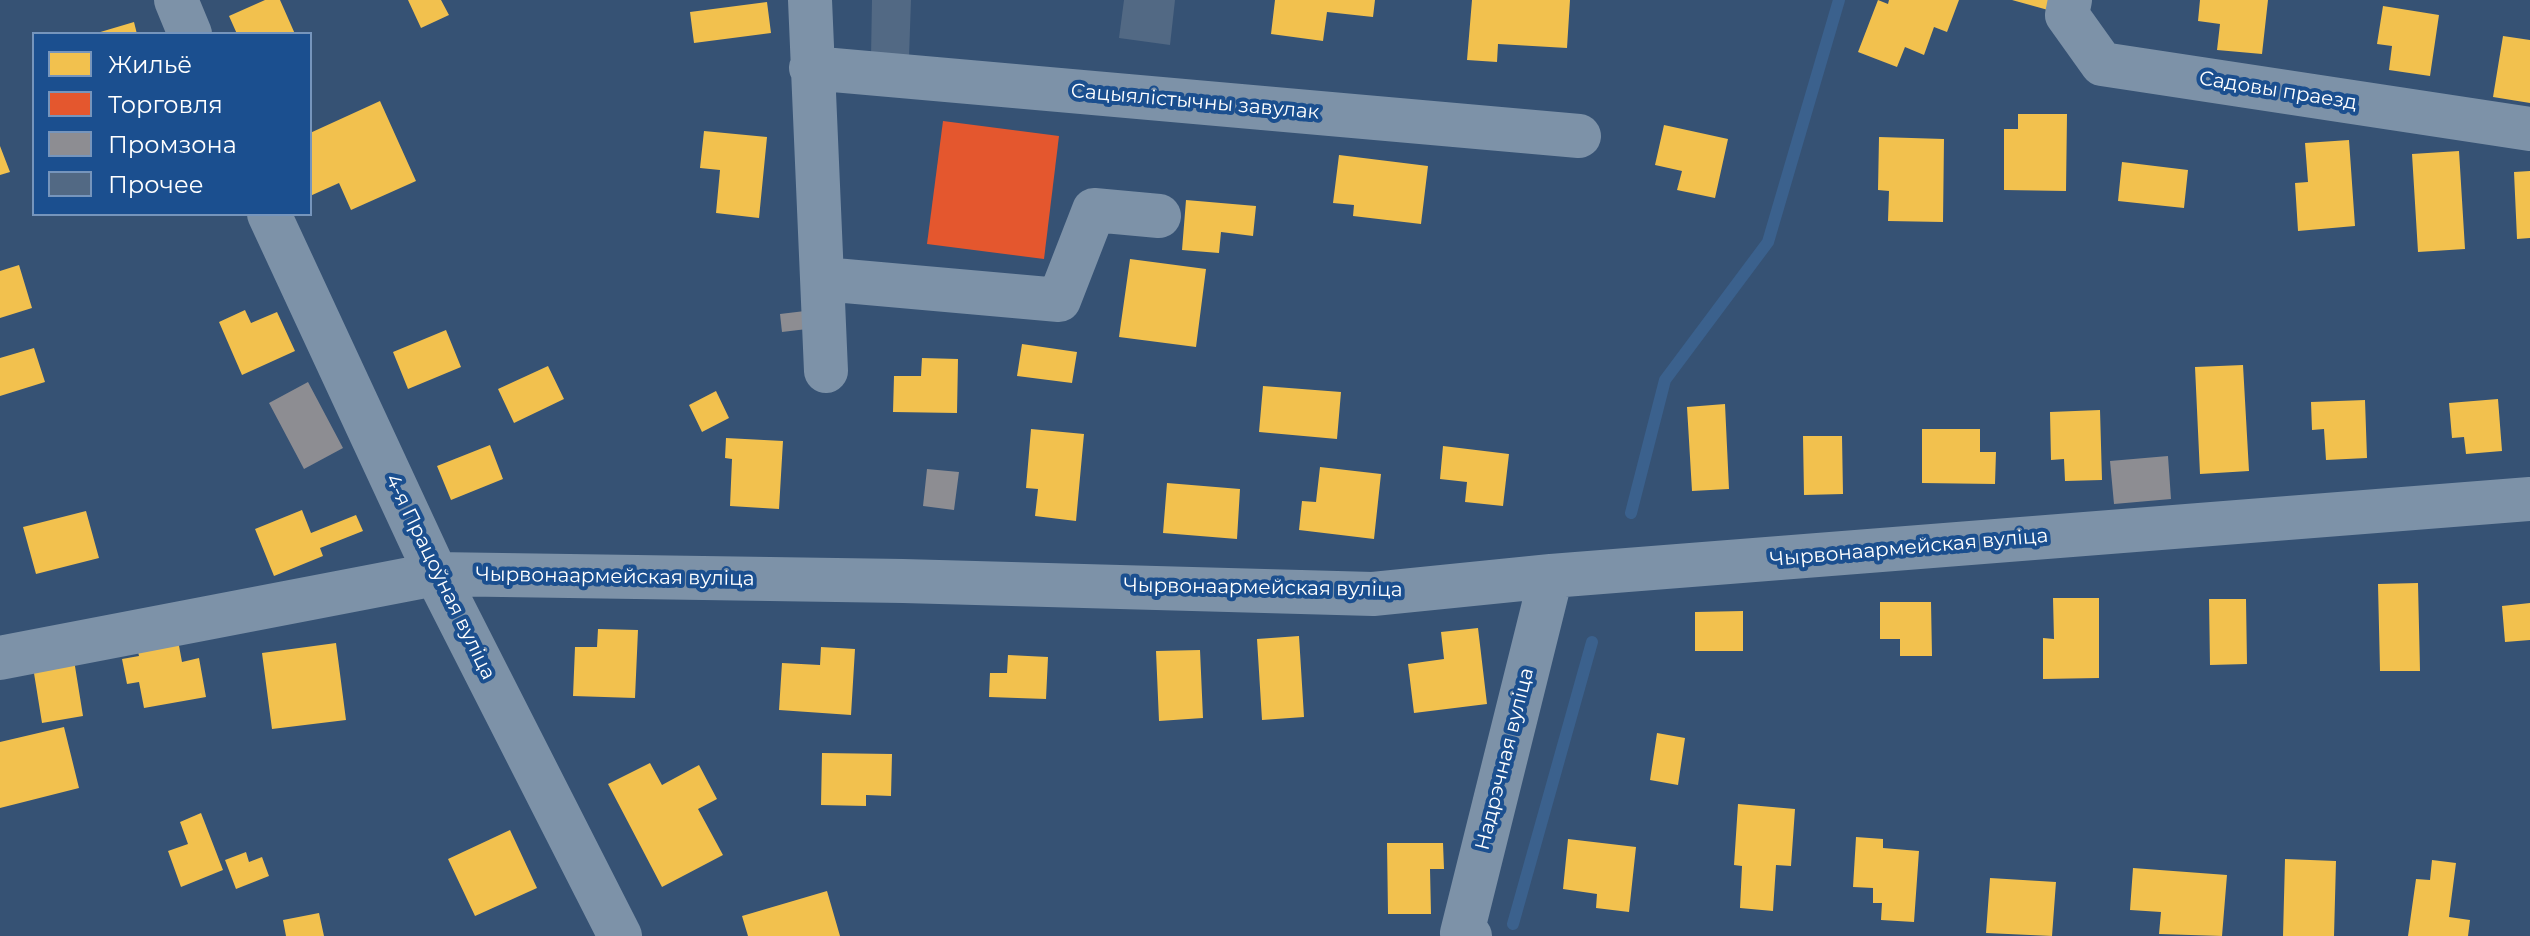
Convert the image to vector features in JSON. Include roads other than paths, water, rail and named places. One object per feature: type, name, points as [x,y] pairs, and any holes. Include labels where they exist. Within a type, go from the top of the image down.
[{"type":"street","points":[[176,0],[189,32]]},
{"type":"street","points":[[810,0],[826,371]]},
{"type":"street","name":"Садовы праезд","points":[[2070,0],[2067,15],[2102,64],[2530,129]]},
{"type":"street","name":"Сацыялістычны завулак","points":[[811,68],[1579,136]]},
{"type":"street","points":[[823,279],[1059,300],[1094,210],[1159,216]]},
{"type":"street","name":"4-я Працоўная вуліца","points":[[270,216],[436,574],[620,936]]},
{"type":"street","name":"Чырвонаармейская вуліца","points":[[0,658],[436,574],[903,581],[1373,594],[1551,576],[2530,499]]},
{"type":"street","name":"Надрэчная вуліца","points":[[1470,936],[1462,933],[1551,576]]},
{"type":"waterway","points":[[1631,513],[1665,380],[1768,242],[1839,0]]},
{"type":"waterway","points":[[1513,924],[1592,642]]}]
